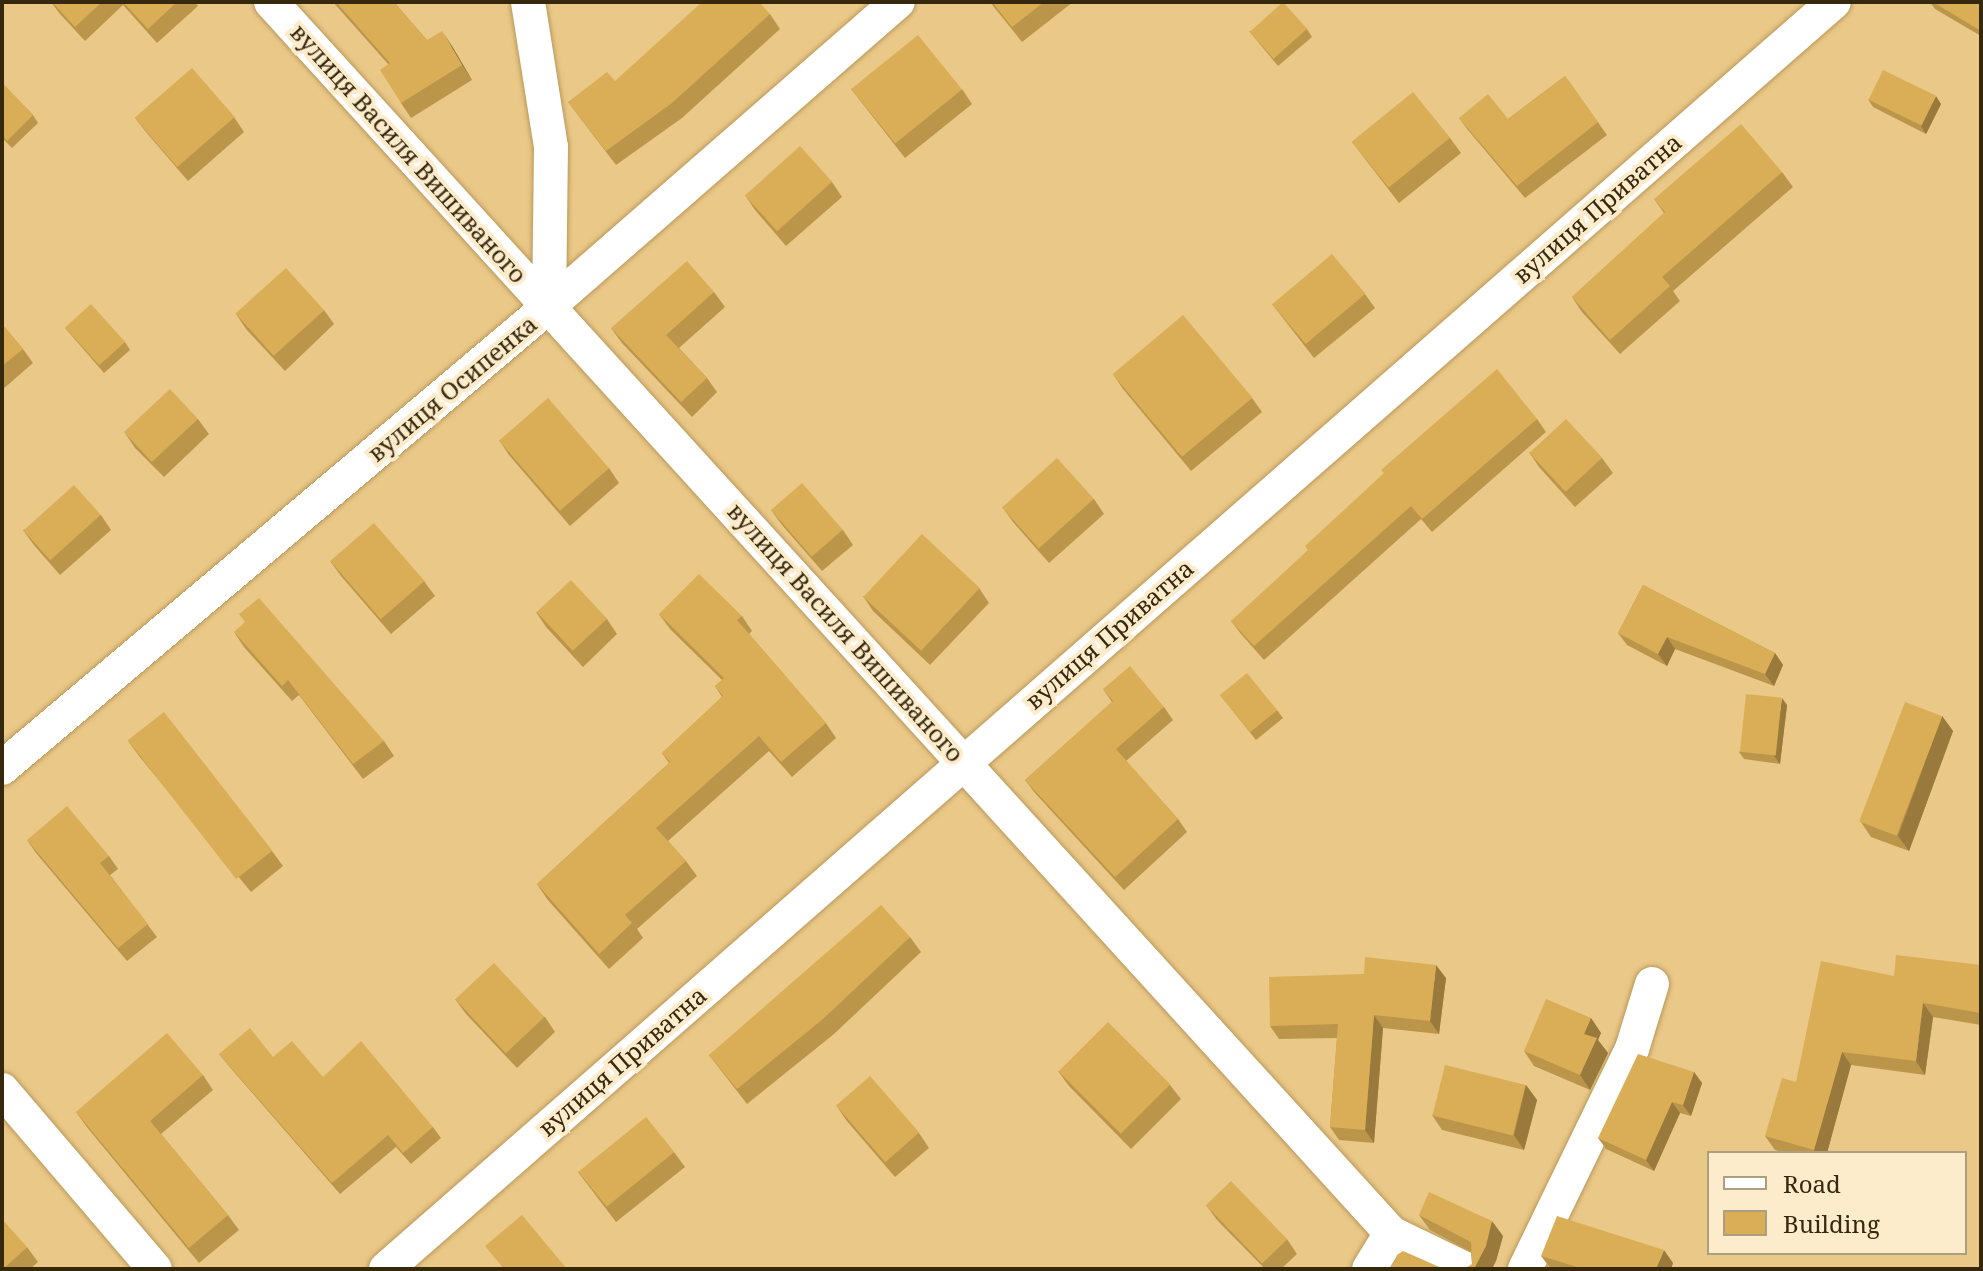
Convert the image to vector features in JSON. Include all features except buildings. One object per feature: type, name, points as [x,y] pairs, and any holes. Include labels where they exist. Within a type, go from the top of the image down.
[{"type":"street","name":"вулиця Василя Вишиваного","points":[[271,2],[1391,1233]]},
{"type":"street","points":[[528,2],[551,147],[549,306]]},
{"type":"street","name":"вулиця Осипенка","points":[[2,768],[549,306],[898,2]]},
{"type":"street","name":"вулиця Приватна","points":[[386,1269],[963,760],[1834,2]]},
{"type":"street","points":[[1525,1269],[1632,1049],[1652,984]]},
{"type":"street","points":[[2,1090],[155,1269]]},
{"type":"street","points":[[1369,1269],[1391,1233],[1465,1269]]}]
